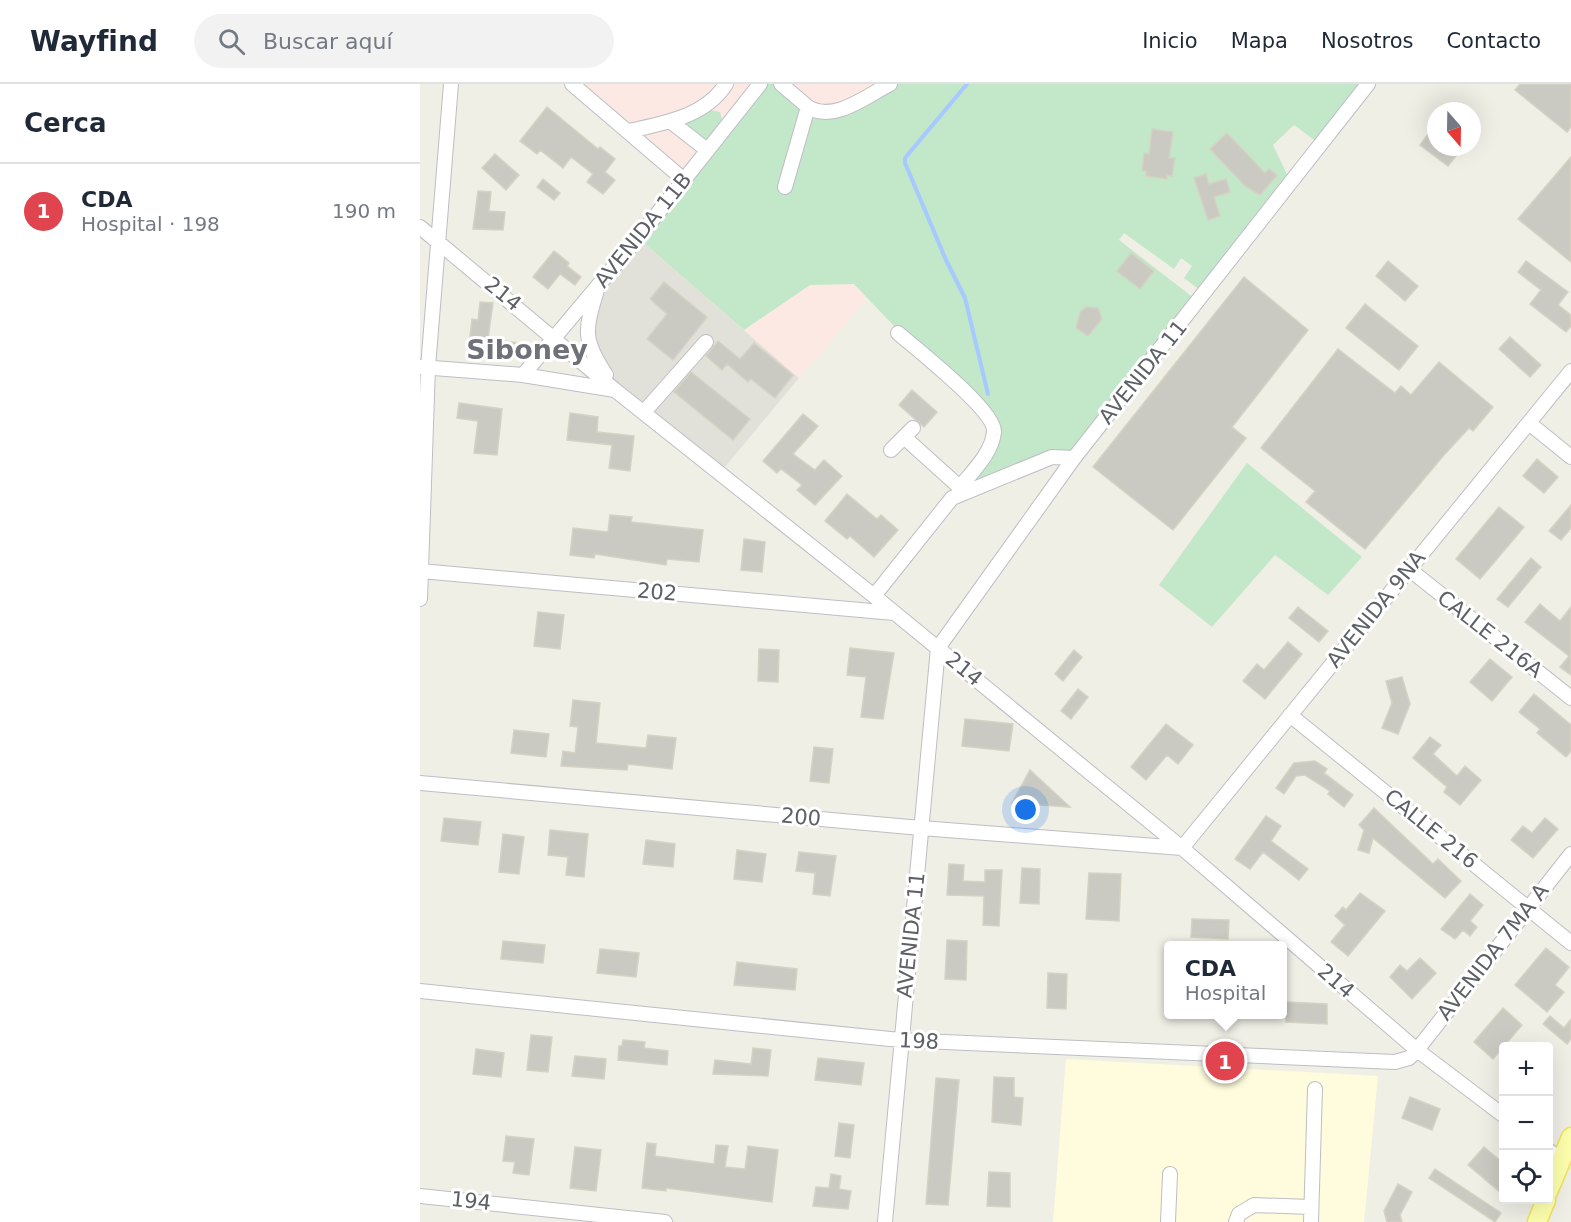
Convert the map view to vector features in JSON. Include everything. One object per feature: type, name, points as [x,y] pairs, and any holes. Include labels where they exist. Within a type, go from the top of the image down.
[{"type":"main road","points":[[1553,1175],[1560,1151],[1571,1137]]},
{"type":"main road","points":[[1537,1222],[1544,1204]]},
{"type":"street","points":[[420,599],[424,367],[451,84]]},
{"type":"street","points":[[572,84],[684,179]]},
{"type":"street","points":[[629,131],[670,121],[713,101],[726,84]]},
{"type":"street","name":"AVENIDA 11B","points":[[523,375],[598,286],[760,84]]},
{"type":"street","points":[[788,86],[808,107],[825,113],[837,111],[890,84]]},
{"type":"street","name":"AVENIDA 11","points":[[885,1222],[938,648],[1074,458],[1368,84]]},
{"type":"street","points":[[713,101],[735,116]]},
{"type":"street","points":[[785,187],[808,107]]},
{"type":"street","points":[[670,121],[707,150]]},
{"type":"street","name":"214","points":[[420,227],[554,336],[615,390],[874,596],[1182,848],[1417,1050],[1499,1113]]},
{"type":"street","points":[[598,286],[588,322],[588,344],[615,390]]},
{"type":"street","points":[[874,596],[952,498],[962,490],[986,453],[994,431],[993,424],[978,404],[898,333]]},
{"type":"street","points":[[644,412],[706,342]]},
{"type":"street","points":[[424,367],[523,375],[615,390]]},
{"type":"street","name":"AVENIDA 9NA","points":[[1182,848],[1571,371]]},
{"type":"street","points":[[1529,423],[1571,457]]},
{"type":"street","points":[[891,450],[908,432],[962,490]]},
{"type":"street","points":[[962,490],[1052,457],[1074,458]]},
{"type":"street","name":"CALLE 216A","points":[[1409,569],[1571,698]]},
{"type":"street","name":"202","points":[[421,571],[894,613]]},
{"type":"street","name":"CALLE 216","points":[[1290,716],[1571,943]]},
{"type":"street","name":"200","points":[[420,783],[921,828],[1182,848]]},
{"type":"street","name":"AVENIDA 7MA A","points":[[1417,1050],[1527,907],[1571,854]]},
{"type":"street","name":"198","points":[[420,991],[900,1040],[1395,1062],[1409,1058],[1417,1050]]},
{"type":"street","points":[[1311,1222],[1315,1089]]},
{"type":"street","points":[[1168,1222],[1170,1173]]},
{"type":"street","name":"194","points":[[420,1196],[664,1222]]},
{"type":"street","points":[[1236,1222],[1239,1214],[1254,1205],[1311,1207]]},
{"type":"shaded area","points":[[569,84],[1052,84],[799,378],[638,238],[683,179]]},
{"type":"shaded area","points":[[638,238],[799,378],[720,473],[615,390],[588,344],[598,287]]},
{"type":"shaded area","points":[[1066,1059],[1378,1076],[1364,1222],[1053,1222]]},
{"type":"green space","points":[[760,84],[781,84],[816,112],[876,91],[873,84],[1369,84],[1321,145],[1294,125],[1273,145],[1291,183],[1205,294],[1184,278],[1192,266],[1181,258],[1174,269],[1124,233],[1119,240],[1195,299],[1074,458],[1052,457],[965,492],[994,431],[854,284],[810,285],[744,330],[638,238]]},
{"type":"green space","points":[[711,110],[720,112],[723,122],[713,139],[704,143],[687,129],[687,125],[695,116]]},
{"type":"green space","points":[[1247,463],[1362,557],[1328,595],[1275,555],[1212,627],[1159,585]]},
{"type":"building","points":[[1520,84],[1571,84],[1571,127],[1567,132],[1515,90]]},
{"type":"building","points":[[547,107],[598,149],[600,147],[615,159],[605,172],[615,180],[603,194],[587,182],[593,174],[571,157],[563,168],[540,150],[537,154],[520,141]]},
{"type":"building","points":[[1152,129],[1173,132],[1169,158],[1175,158],[1172,176],[1167,175],[1167,179],[1146,176],[1146,171],[1142,171],[1144,153],[1149,154]]},
{"type":"building","points":[[1227,133],[1265,173],[1269,169],[1277,175],[1260,195],[1245,186],[1210,149]]},
{"type":"building","points":[[1427,135],[1427,150],[1420,145]]},
{"type":"building","points":[[495,154],[519,175],[506,190],[482,168]]},
{"type":"building","points":[[1435,156],[1456,156],[1448,166]]},
{"type":"building","points":[[1571,157],[1571,262],[1518,219]]},
{"type":"building","points":[[1206,174],[1209,184],[1226,179],[1230,192],[1214,197],[1220,216],[1208,220],[1194,178]]},
{"type":"building","points":[[543,179],[560,193],[554,200],[537,187]]},
{"type":"building","points":[[478,191],[491,192],[489,211],[505,212],[503,230],[473,229]]},
{"type":"building","points":[[554,251],[581,277],[575,285],[560,274],[548,289],[533,277]]},
{"type":"building","points":[[1131,253],[1154,271],[1140,289],[1117,271]]},
{"type":"building","points":[[1388,261],[1418,286],[1405,301],[1376,276]]},
{"type":"building","points":[[1526,261],[1568,292],[1558,305],[1571,315],[1571,326],[1566,332],[1530,304],[1541,290],[1518,272]]},
{"type":"building","points":[[1244,277],[1308,330],[1232,427],[1246,438],[1173,530],[1093,467]]},
{"type":"building","points":[[664,282],[707,317],[673,360],[647,339],[667,314],[650,299]]},
{"type":"building","points":[[480,302],[493,303],[488,339],[519,343],[518,353],[469,345],[472,319],[478,320]]},
{"type":"building","points":[[1365,304],[1418,346],[1399,370],[1346,328]]},
{"type":"building","points":[[1086,307],[1098,308],[1102,319],[1088,336],[1076,328],[1080,312]]},
{"type":"building","points":[[1510,337],[1541,365],[1530,377],[1499,349]]},
{"type":"building","points":[[718,341],[740,359],[754,343],[793,375],[775,398],[751,379],[748,382],[727,364],[722,370],[706,356]]},
{"type":"building","points":[[1338,349],[1395,393],[1401,386],[1411,395],[1439,362],[1493,407],[1473,431],[1469,428],[1444,455],[1365,549],[1306,502],[1315,491],[1261,448]]},
{"type":"building","points":[[691,372],[750,419],[733,440],[674,392]]},
{"type":"building","points":[[912,390],[937,412],[924,427],[899,405]]},
{"type":"building","points":[[459,403],[502,409],[497,455],[474,453],[478,421],[457,418]]},
{"type":"building","points":[[570,413],[598,417],[597,432],[634,436],[630,471],[609,468],[612,445],[567,440]]},
{"type":"building","points":[[803,414],[818,426],[793,454],[815,470],[824,460],[842,476],[815,505],[797,490],[802,485],[781,469],[777,473],[763,461]]},
{"type":"building","points":[[1537,459],[1558,477],[1544,493],[1523,476]]},
{"type":"building","points":[[847,494],[877,519],[881,515],[898,530],[874,557],[850,536],[847,539],[825,521]]},
{"type":"building","points":[[1571,505],[1571,528],[1561,540],[1549,531]]},
{"type":"building","points":[[1499,507],[1524,527],[1480,579],[1456,559]]},
{"type":"building","points":[[610,515],[632,517],[631,522],[703,530],[699,562],[667,559],[666,565],[595,554],[594,558],[570,555],[573,528],[608,532]]},
{"type":"building","points":[[744,539],[765,542],[762,572],[741,570]]},
{"type":"building","points":[[1531,558],[1541,567],[1508,607],[1497,599]]},
{"type":"building","points":[[1540,604],[1560,621],[1571,607],[1571,675],[1560,667],[1569,656],[1525,622]]},
{"type":"building","points":[[1298,607],[1328,631],[1319,642],[1289,618]]},
{"type":"building","points":[[538,612],[564,615],[560,649],[534,646]]},
{"type":"building","points":[[1288,642],[1302,654],[1265,699],[1243,681],[1257,664],[1264,670]]},
{"type":"building","points":[[850,648],[894,653],[883,719],[861,717],[866,677],[847,675]]},
{"type":"building","points":[[759,649],[779,650],[778,682],[758,681]]},
{"type":"building","points":[[1074,650],[1082,657],[1063,681],[1055,674]]},
{"type":"building","points":[[1490,659],[1512,677],[1492,701],[1470,682]]},
{"type":"building","points":[[1402,677],[1410,704],[1398,734],[1382,728],[1392,703],[1386,681]]},
{"type":"building","points":[[1078,689],[1088,697],[1071,719],[1061,711]]},
{"type":"building","points":[[1534,694],[1571,725],[1571,751],[1566,757],[1537,733],[1540,729],[1519,712]]},
{"type":"building","points":[[573,700],[600,703],[596,743],[646,748],[648,735],[676,738],[672,769],[628,764],[627,770],[561,766],[563,751],[575,753],[578,727],[570,726]]},
{"type":"building","points":[[965,719],[1013,724],[1009,751],[962,746]]},
{"type":"building","points":[[1166,724],[1193,745],[1178,764],[1167,755],[1146,780],[1131,767]]},
{"type":"building","points":[[514,730],[549,734],[546,757],[511,753]]},
{"type":"building","points":[[1430,737],[1441,745],[1433,754],[1457,776],[1465,766],[1481,780],[1460,805],[1444,792],[1447,787],[1413,758]]},
{"type":"building","points":[[814,747],[833,749],[829,783],[810,781]]},
{"type":"building","points":[[1315,761],[1327,769],[1324,773],[1353,795],[1344,807],[1328,794],[1330,791],[1305,775],[1296,776],[1284,794],[1276,788],[1294,763]]},
{"type":"building","points":[[1030,770],[1070,807],[1012,803]]},
{"type":"building","points":[[1374,808],[1433,864],[1438,859],[1461,881],[1445,898],[1373,838],[1369,853],[1358,850],[1364,830],[1359,825]]},
{"type":"building","points":[[1266,816],[1281,826],[1271,841],[1308,869],[1299,880],[1263,852],[1250,869],[1235,859]]},
{"type":"building","points":[[444,818],[481,822],[478,845],[441,841]]},
{"type":"building","points":[[1545,818],[1558,829],[1533,858],[1511,840],[1523,826],[1532,833]]},
{"type":"building","points":[[550,830],[588,834],[584,877],[566,875],[568,857],[548,855]]},
{"type":"building","points":[[503,834],[524,837],[519,874],[499,872]]},
{"type":"building","points":[[646,840],[675,844],[673,867],[643,864]]},
{"type":"building","points":[[737,850],[766,854],[762,882],[734,879]]},
{"type":"building","points":[[799,852],[836,856],[830,896],[813,894],[815,873],[796,871]]},
{"type":"building","points":[[949,864],[964,865],[963,881],[985,882],[985,870],[1002,870],[999,926],[983,925],[984,896],[947,895]]},
{"type":"building","points":[[1022,868],[1040,869],[1039,904],[1020,903]]},
{"type":"building","points":[[1089,873],[1121,874],[1119,921],[1086,919]]},
{"type":"building","points":[[1360,893],[1385,911],[1348,956],[1331,942],[1345,925],[1335,916],[1343,907],[1346,910]]},
{"type":"building","points":[[1470,894],[1483,905],[1470,921],[1477,927],[1470,936],[1463,930],[1455,939],[1441,929]]},
{"type":"building","points":[[1192,919],[1229,920],[1228,939],[1191,937]]},
{"type":"building","points":[[947,940],[967,941],[966,980],[945,979]]},
{"type":"building","points":[[503,941],[545,945],[543,963],[501,959]]},
{"type":"building","points":[[1546,948],[1569,967],[1555,985],[1564,992],[1547,1012],[1515,985]]},
{"type":"building","points":[[600,949],[639,953],[636,977],[597,973]]},
{"type":"building","points":[[1420,958],[1436,973],[1412,999],[1390,977],[1400,965],[1407,971]]},
{"type":"building","points":[[737,962],[797,969],[795,990],[734,985]]},
{"type":"building","points":[[1048,973],[1067,974],[1066,1009],[1047,1008]]},
{"type":"building","points":[[1287,1002],[1327,1004],[1327,1024],[1286,1022]]},
{"type":"building","points":[[1503,1008],[1522,1025],[1508,1042],[1499,1042],[1499,1052],[1493,1059],[1474,1042]]},
{"type":"building","points":[[1550,1016],[1564,1028],[1571,1019],[1571,1039],[1567,1044],[1543,1024]]},
{"type":"building","points":[[531,1035],[552,1037],[548,1072],[527,1070]]},
{"type":"building","points":[[623,1040],[645,1042],[644,1048],[668,1051],[667,1065],[618,1060],[619,1046],[622,1046]]},
{"type":"building","points":[[753,1048],[771,1050],[768,1076],[713,1074],[715,1060],[751,1064]]},
{"type":"building","points":[[476,1049],[504,1053],[501,1077],[473,1074]]},
{"type":"building","points":[[575,1056],[606,1059],[604,1079],[572,1076]]},
{"type":"building","points":[[818,1058],[864,1063],[861,1085],[815,1080]]},
{"type":"building","points":[[994,1077],[1014,1078],[1014,1097],[1023,1098],[1021,1125],[992,1122]]},
{"type":"building","points":[[936,1078],[959,1080],[948,1205],[926,1204]]},
{"type":"building","points":[[1410,1097],[1440,1109],[1432,1130],[1402,1118]]},
{"type":"building","points":[[839,1123],[854,1125],[850,1158],[835,1156]]},
{"type":"building","points":[[506,1136],[534,1139],[529,1175],[513,1173],[515,1162],[503,1161]]},
{"type":"building","points":[[647,1143],[656,1144],[655,1156],[714,1164],[716,1145],[728,1146],[725,1167],[745,1169],[748,1146],[778,1150],[772,1202],[666,1188],[666,1191],[642,1188]]},
{"type":"building","points":[[575,1147],[601,1150],[596,1191],[570,1188]]},
{"type":"building","points":[[1484,1147],[1499,1160],[1499,1191],[1468,1165]]},
{"type":"building","points":[[1435,1169],[1501,1213],[1495,1222],[1429,1178]]},
{"type":"building","points":[[989,1172],[1010,1173],[1010,1207],[987,1206]]},
{"type":"building","points":[[831,1174],[841,1176],[839,1189],[851,1191],[848,1209],[813,1206],[816,1187],[829,1188]]},
{"type":"building","points":[[1398,1184],[1412,1192],[1400,1215],[1402,1222],[1387,1222],[1384,1211]]},
{"type":"waterway","points":[[967,84],[905,158],[905,163],[946,260],[965,298],[988,394]]},
{"type":"place","name":"CDA","points":[[1225,1061]]},
{"type":"district","name":"Siboney","points":[[527,349]]}]
